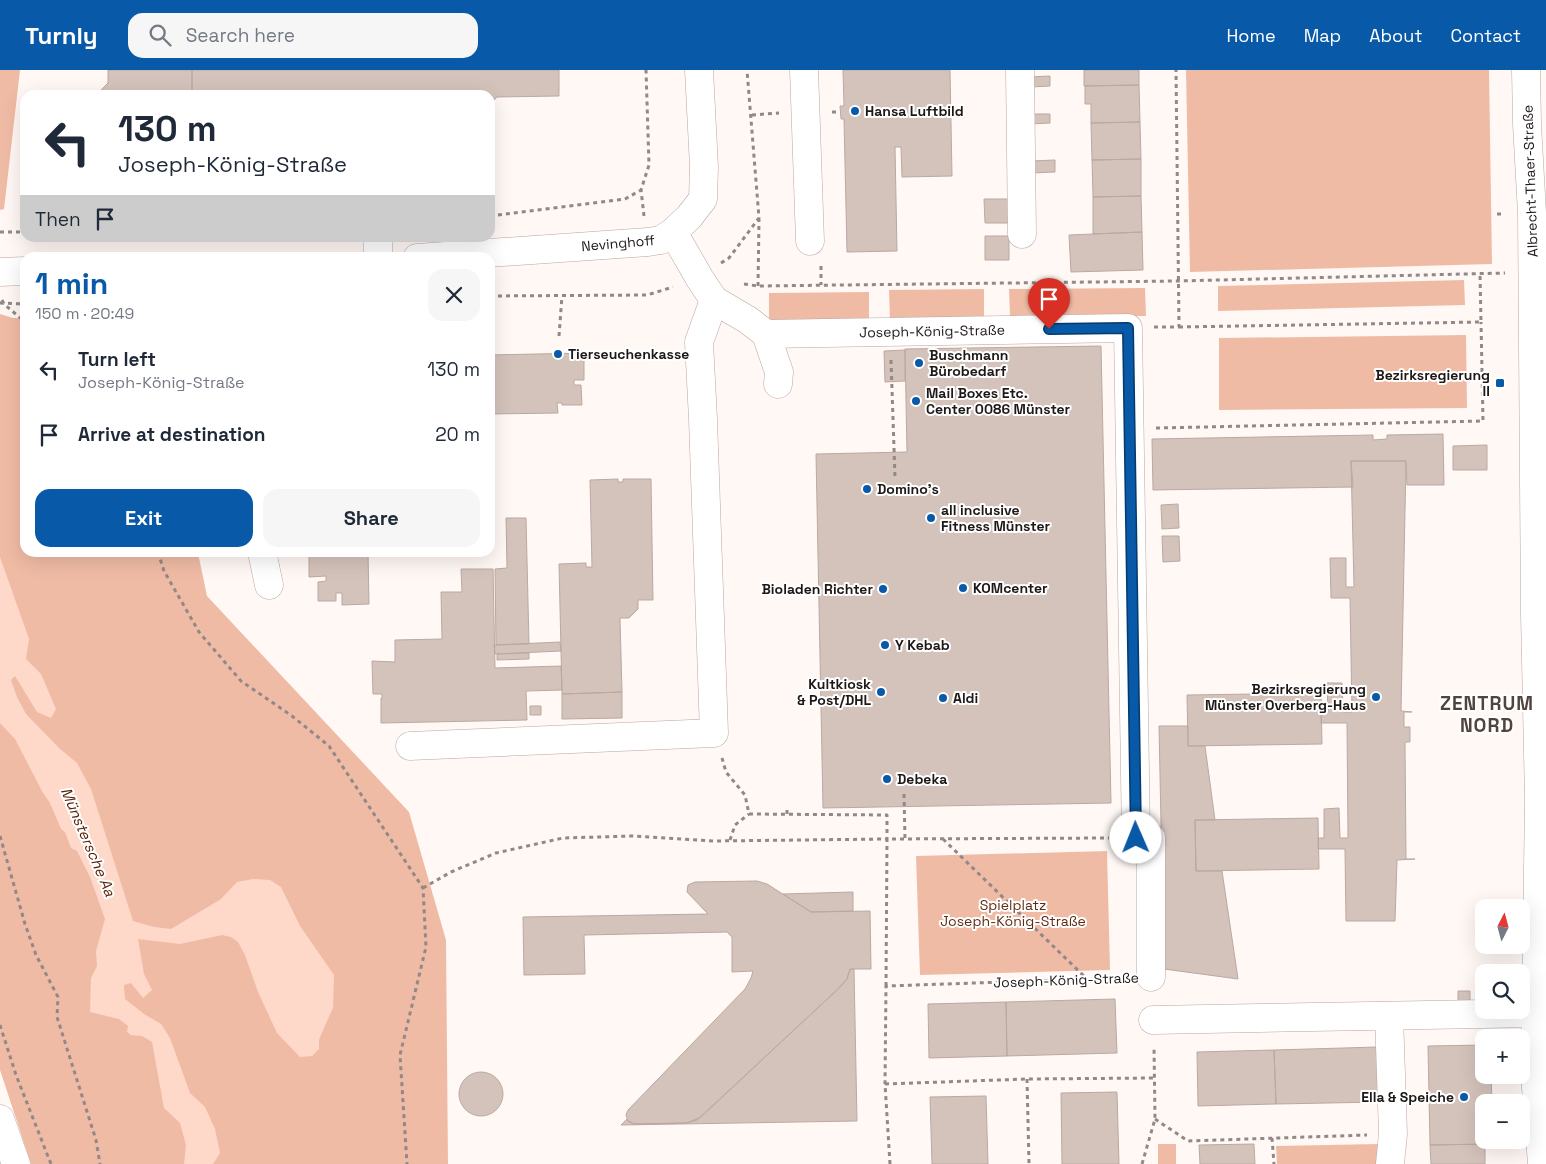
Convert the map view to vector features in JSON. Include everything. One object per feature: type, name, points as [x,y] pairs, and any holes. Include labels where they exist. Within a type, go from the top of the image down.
[{"type":"street","name":"Nevinghoff","points":[[495,253],[648,242],[661,240],[673,232],[689,217],[703,199],[704,167],[699,70]]},
{"type":"street","points":[[804,70],[810,241]]},
{"type":"street","points":[[1020,70],[1022,234]]},
{"type":"street","name":"Albrecht-Thaer-Straße","points":[[1526,70],[1532,213],[1540,292],[1540,478],[1535,614],[1543,800],[1535,1075],[1542,1164]]},
{"type":"street","points":[[673,232],[707,290],[766,334],[779,372],[778,384]]},
{"type":"street","points":[[0,272],[20,271]]},
{"type":"street","points":[[410,746],[714,734],[699,342],[707,290]]},
{"type":"street","points":[[1128,328],[1136,838]]},
{"type":"street","name":"Joseph-König-Straße","points":[[766,334],[1128,328]]},
{"type":"street","points":[[263,557],[269,585]]},
{"type":"street","name":"Joseph-König-Straße","points":[[1136,838],[1151,838],[1151,977]]},
{"type":"street","points":[[1153,1020],[1536,1013]]},
{"type":"street","points":[[1389,1016],[1393,1134],[1390,1164]]},
{"type":"street","points":[[0,1119],[16,1164]]},
{"type":"path","points":[[495,215],[625,199],[641,190],[649,165],[646,70]]},
{"type":"path","points":[[747,70],[759,218],[758,286]]},
{"type":"path","points":[[1176,70],[1179,327]]},
{"type":"path","points":[[752,115],[788,112]]},
{"type":"path","points":[[707,290],[728,258],[759,218]]},
{"type":"path","points":[[0,232],[20,232]]},
{"type":"path","points":[[495,296],[647,295],[758,286],[1178,282],[1480,274],[1482,421],[1130,429]]},
{"type":"path","points":[[559,336],[562,296]]},
{"type":"path","points":[[2,303],[20,304]]},
{"type":"path","points":[[2,303],[20,318]]},
{"type":"path","points":[[1128,328],[1481,322]]},
{"type":"path","points":[[890,332],[895,477]]},
{"type":"path","points":[[160,557],[164,571],[199,632],[241,682],[292,716],[329,746],[423,888],[426,947],[400,1055],[407,1164]]},
{"type":"path","points":[[714,734],[726,772],[745,795],[750,814]]},
{"type":"path","points":[[904,794],[905,839]]},
{"type":"path","points":[[787,807],[787,814]]},
{"type":"path","points":[[730,841],[735,825],[750,814],[887,815],[885,1084],[890,1164]]},
{"type":"path","points":[[0,836],[25,924],[36,955],[58,997],[57,1017],[96,1140],[100,1164]]},
{"type":"path","points":[[423,888],[451,872],[496,853],[563,838],[634,836],[730,841],[1136,838]]},
{"type":"path","points":[[943,839],[1087,979]]},
{"type":"path","name":"Joseph-König-Straße","points":[[886,986],[1151,977]]},
{"type":"path","points":[[1142,1164],[1155,1119],[1153,1020]]},
{"type":"path","points":[[0,1025],[16,1075],[51,1164]]},
{"type":"path","points":[[885,1084],[1154,1078]]},
{"type":"path","points":[[1027,1080],[1029,1164]]},
{"type":"path","points":[[1155,1119],[1188,1141],[1393,1134]]},
{"type":"path","points":[[1272,1138],[1274,1164]]},
{"type":"green space","points":[[0,70],[20,70],[4,209],[0,210]]},
{"type":"green space","points":[[1186,70],[1489,70],[1492,264],[1190,272]]},
{"type":"green space","points":[[1464,280],[1465,305],[1218,311],[1218,286]]},
{"type":"green space","points":[[1145,288],[1146,316],[1010,317],[1009,289]]},
{"type":"green space","points":[[984,289],[984,319],[890,320],[889,290]]},
{"type":"green space","points":[[869,292],[869,322],[769,323],[769,293]]},
{"type":"green space","points":[[0,314],[20,318],[20,557],[199,557],[207,596],[409,812],[446,940],[448,1164],[31,1164],[0,1070]]},
{"type":"green space","points":[[1466,335],[1467,408],[1219,410],[1219,338]]},
{"type":"green space","name":"Spielplatz Joseph-König-Straße","points":[[1107,851],[1110,970],[920,975],[916,856]]},
{"type":"green space","points":[[1158,1144],[1176,1144],[1176,1164],[1158,1164]]},
{"type":"green space","points":[[1379,1144],[1380,1164],[1277,1164],[1276,1146]]},
{"type":"water","name":"Münstersche Aa","points":[[0,557],[29,639],[26,659],[41,674],[56,709],[51,718],[37,712],[15,676],[11,680],[17,697],[26,714],[59,748],[77,763],[91,789],[133,921],[154,927],[171,929],[221,899],[237,882],[253,879],[270,880],[281,887],[300,926],[334,975],[333,1008],[319,1040],[319,1049],[312,1056],[300,1057],[277,1033],[238,942],[231,937],[222,935],[180,944],[138,939],[144,974],[152,990],[143,998],[131,983],[124,985],[125,999],[161,1024],[170,1038],[190,1093],[205,1107],[215,1129],[220,1153],[213,1164],[184,1164],[186,1145],[180,1123],[164,1108],[152,1042],[142,1036],[131,1035],[127,1032],[128,1026],[119,1019],[90,1012],[91,978],[97,966],[96,951],[105,919],[90,877],[77,851],[71,848],[65,832],[61,829],[50,803],[15,739],[0,723]]},
{"type":"building","points":[[108,70],[192,70],[192,90],[101,90],[108,83]]},
{"type":"building","points":[[192,70],[559,70],[559,96],[497,97],[495,99],[495,90],[192,90]]},
{"type":"building","points":[[843,70],[950,70],[952,176],[902,177],[901,147],[895,147],[897,251],[847,252],[844,119],[841,119],[840,106],[844,106]]},
{"type":"building","points":[[1084,70],[1139,70],[1139,85],[1084,86]]},
{"type":"building","points":[[1050,76],[1050,86],[1030,87],[1029,77]]},
{"type":"building","points":[[1139,85],[1140,122],[1091,123],[1091,104],[1085,104],[1085,86]]},
{"type":"building","points":[[1030,114],[1050,114],[1050,123],[1030,124]]},
{"type":"building","points":[[1140,122],[1141,159],[1092,160],[1091,123]]},
{"type":"building","points":[[1141,159],[1141,196],[1093,197],[1092,160]]},
{"type":"building","points":[[1055,160],[1055,172],[1031,173],[1031,161]]},
{"type":"building","points":[[1141,196],[1142,232],[1093,234],[1093,197]]},
{"type":"building","points":[[984,199],[1008,199],[1009,223],[985,223]]},
{"type":"building","points":[[1142,232],[1143,270],[1071,272],[1069,235]]},
{"type":"building","points":[[985,236],[1009,236],[1009,260],[985,260]]},
{"type":"building","name":"KOMcenter","points":[[1101,346],[1111,803],[823,808],[816,454],[907,452],[905,349]]},
{"type":"building","points":[[905,350],[905,381],[885,382],[884,351]]},
{"type":"building","points":[[584,353],[584,380],[574,380],[574,385],[581,385],[582,405],[562,405],[562,403],[557,403],[558,413],[495,414],[495,355]]},
{"type":"building","points":[[1443,434],[1444,485],[1407,485],[1406,461],[1351,461],[1353,487],[1153,490],[1152,439],[1373,435],[1373,440],[1387,439],[1387,435]]},
{"type":"building","points":[[1487,445],[1487,470],[1453,470],[1453,446]]},
{"type":"building","name":"Bezirksregierung Münster Overberg-Haus","points":[[1351,461],[1406,461],[1401,711],[1412,712],[1404,712],[1404,727],[1410,727],[1410,742],[1405,742],[1406,859],[1415,859],[1397,860],[1395,921],[1346,921],[1345,849],[1318,849],[1318,838],[1324,838],[1324,809],[1339,808],[1340,838],[1348,838],[1347,723],[1321,723],[1321,713],[1328,713],[1327,683],[1342,683],[1343,712],[1352,712],[1350,598],[1331,598],[1330,558],[1346,558],[1346,587],[1354,587]]},
{"type":"building","points":[[618,479],[618,482],[623,482],[623,479],[651,479],[653,600],[638,600],[638,609],[629,618],[620,618],[622,692],[562,694],[559,564],[586,563],[586,567],[592,567],[590,480]]},
{"type":"building","points":[[1178,504],[1179,528],[1162,529],[1161,505]]},
{"type":"building","points":[[506,518],[526,518],[529,644],[496,645],[495,569],[507,568]]},
{"type":"building","points":[[1162,536],[1179,536],[1180,561],[1163,562]]},
{"type":"building","points":[[309,557],[368,557],[369,604],[342,605],[342,593],[336,593],[336,601],[318,601],[318,582],[326,581],[326,576],[309,577]]},
{"type":"building","points":[[461,569],[493,569],[495,668],[561,666],[562,690],[526,691],[527,720],[381,723],[382,694],[373,694],[372,661],[395,662],[395,640],[442,639],[441,592],[462,592]]},
{"type":"building","points":[[560,642],[561,651],[495,654],[494,645]]},
{"type":"building","points":[[529,653],[529,659],[497,660],[497,654]]},
{"type":"building","points":[[622,692],[622,718],[562,719],[562,694]]},
{"type":"building","points":[[1321,693],[1322,744],[1188,746],[1187,695]]},
{"type":"building","points":[[530,706],[541,706],[541,715],[530,715]]},
{"type":"building","points":[[1159,726],[1188,726],[1188,746],[1205,746],[1215,820],[1195,820],[1196,871],[1222,871],[1238,979],[1164,969]]},
{"type":"building","points":[[1318,818],[1319,869],[1196,871],[1195,820]]},
{"type":"building","points":[[757,881],[767,884],[811,912],[870,911],[871,969],[850,969],[847,979],[839,988],[697,1120],[687,1123],[634,1124],[628,1121],[626,1115],[628,1110],[745,989],[753,971],[732,972],[732,937],[727,932],[584,935],[585,974],[524,975],[523,917],[708,914],[687,892],[688,885],[695,882]]},
{"type":"building","points":[[853,892],[853,911],[811,912],[783,894]]},
{"type":"building","points":[[850,969],[854,969],[857,1121],[621,1125],[627,1119],[634,1124],[687,1123],[701,1117],[839,988],[847,979]]},
{"type":"building","points":[[1458,991],[1470,991],[1470,1012],[1458,1012]]},
{"type":"building","points":[[1115,999],[1117,1053],[1007,1056],[1006,1002]]},
{"type":"building","points":[[1006,1002],[1007,1056],[929,1058],[928,1004]]},
{"type":"building","points":[[1475,1045],[1475,1084],[1491,1084],[1492,1094],[1475,1094],[1475,1144],[1430,1145],[1428,1046]]},
{"type":"building","points":[[1378,1047],[1380,1102],[1276,1104],[1274,1050]]},
{"type":"building","points":[[1274,1050],[1276,1104],[1198,1106],[1197,1052]]},
{"type":"building","points":[[481,1072],[493,1076],[499,1082],[503,1094],[499,1106],[493,1112],[481,1116],[469,1112],[463,1106],[459,1094],[463,1082],[469,1076]]},
{"type":"building","points":[[1117,1092],[1119,1164],[1062,1164],[1061,1093]]},
{"type":"building","points":[[986,1096],[988,1164],[932,1164],[930,1097]]},
{"type":"building","points":[[1254,1144],[1255,1164],[1200,1164],[1199,1145]]},
{"type":"building","points":[[1475,1144],[1475,1149],[1485,1149],[1485,1164],[1431,1164],[1430,1145]]},
{"type":"place","name":"Hansa Luftbild","points":[[855,111]]},
{"type":"place","name":"Tierseuchenkasse","points":[[558,354]]},
{"type":"place","name":"Buschmann Bürobedarf","points":[[919,363]]},
{"type":"place","name":"Bezirksregierung II","points":[[1500,383]]},
{"type":"place","name":"Mail Boxes Etc. Center 0086 Münster","points":[[916,401]]},
{"type":"place","name":"Domino's","points":[[867,489]]},
{"type":"place","name":"all inclusive Fitness Münster","points":[[931,518]]},
{"type":"place","name":"KOMcenter","points":[[963,588]]},
{"type":"place","name":"Bioladen Richter","points":[[883,589]]},
{"type":"place","name":"Y Kebab","points":[[885,645]]},
{"type":"place","name":"Kultkiosk & Post/DHL","points":[[881,692]]},
{"type":"place","name":"Bezirksregierung Münster Overberg-Haus","points":[[1376,697]]},
{"type":"place","name":"Aldi","points":[[943,698]]},
{"type":"place","name":"Debeka","points":[[887,779]]},
{"type":"place","name":"Ella & Speiche","points":[[1464,1097]]},
{"type":"district","name":"ZENTRUM NORD","points":[[1487,714]]},
{"type":"route","points":[[1049,329],[1128,328],[1136,838]]}]
